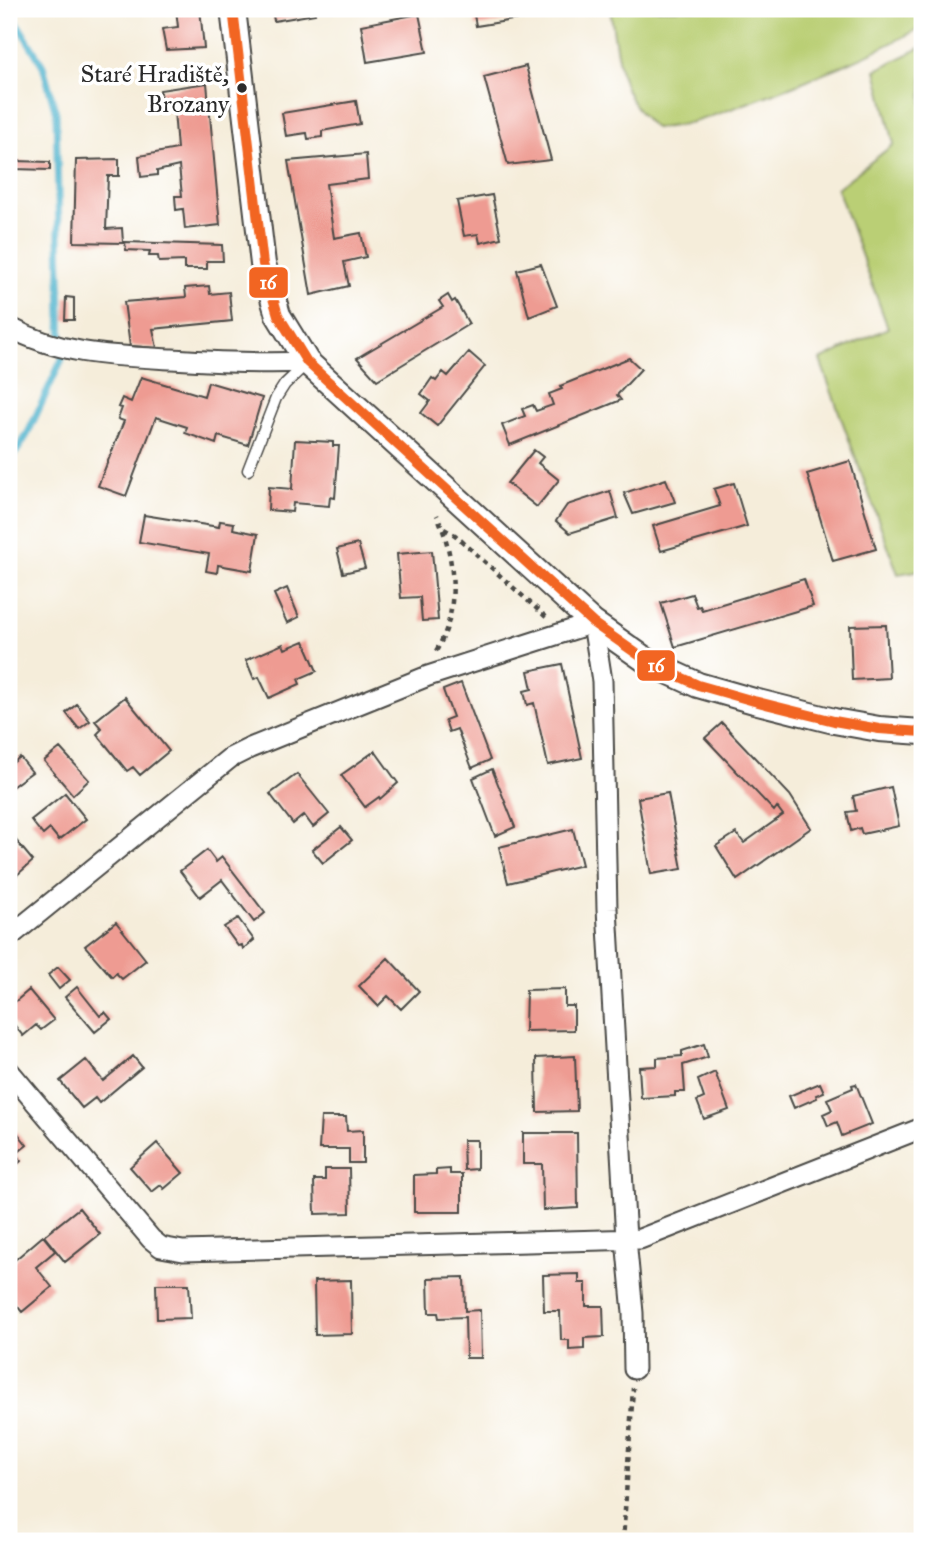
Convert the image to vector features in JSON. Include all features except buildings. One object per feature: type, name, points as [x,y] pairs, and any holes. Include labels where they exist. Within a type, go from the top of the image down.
[{"type":"street","points":[[233,9],[263,264],[278,315],[307,362],[593,624],[650,663],[698,685],[754,701],[834,721],[918,731]]},
{"type":"street","points":[[9,327],[50,346],[77,352],[255,364],[307,362]]},
{"type":"street","points":[[9,937],[230,758],[250,747],[428,676],[593,624]]},
{"type":"street","points":[[593,624],[602,681],[607,909],[634,1369]]},
{"type":"street","points":[[9,1071],[151,1239],[170,1250],[626,1240],[652,1236],[922,1128]]},
{"type":"lane","points":[[248,470],[276,398],[285,384],[307,362]]},
{"type":"path","points":[[428,676],[424,664],[433,657],[442,642],[449,627],[452,610],[451,567],[443,529],[435,510]]},
{"type":"path","points":[[443,529],[455,535],[564,633]]},
{"type":"path","points":[[622,1541],[634,1369]]},
{"type":"green space","points":[[610,9],[922,9],[922,27],[862,57],[779,91],[694,122],[655,128],[642,116],[626,89]]},
{"type":"green space","points":[[922,47],[922,570],[898,574],[820,360],[888,328],[837,188],[894,144],[876,70]]},
{"type":"waterway","points":[[9,14],[43,66],[56,113],[62,359],[27,435],[9,463]]},
{"type":"transit line","name":"16","points":[[233,9],[263,264],[278,315],[307,362],[593,623],[650,663],[698,685],[754,701],[834,721],[879,729],[922,732]]},
{"type":"place","name":"Staré Hradiště, Brozany","points":[[242,88]]}]
